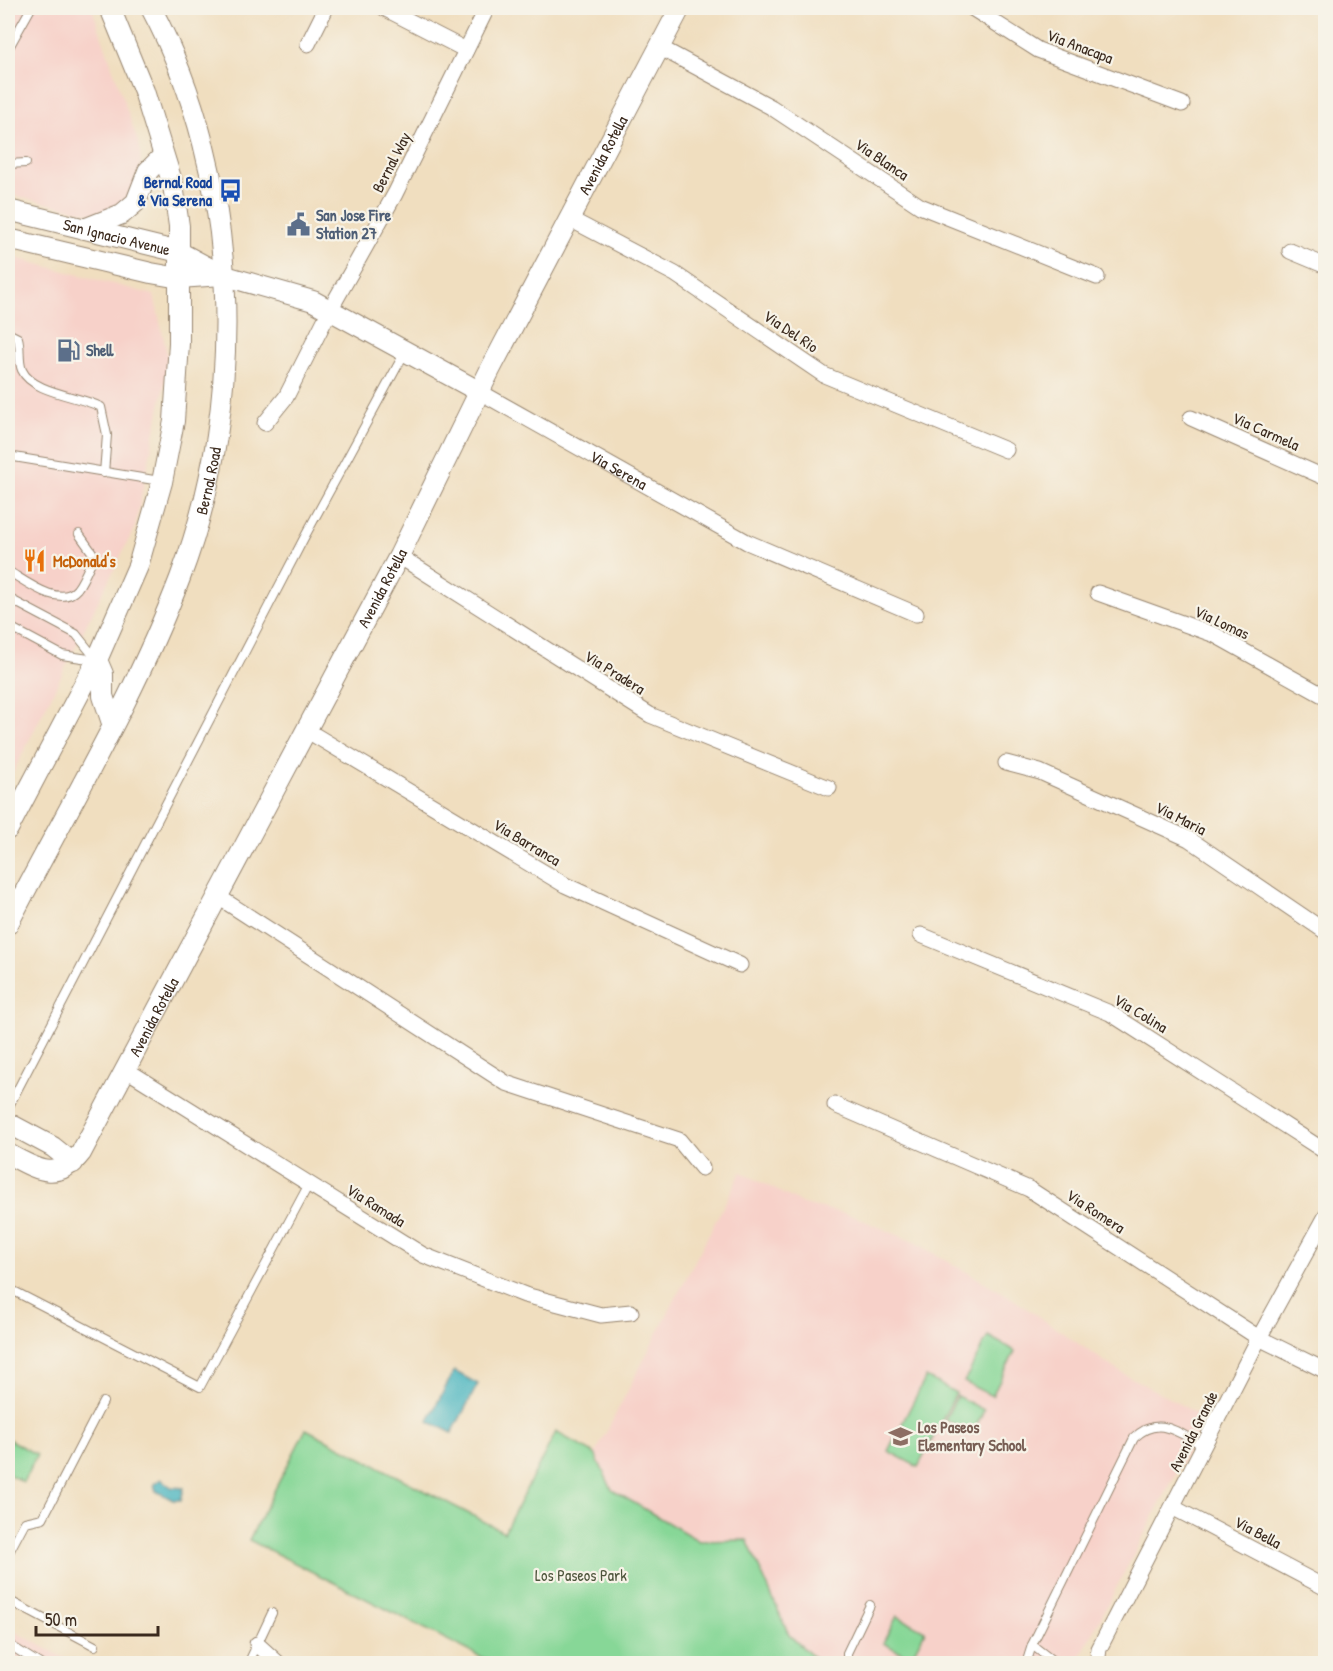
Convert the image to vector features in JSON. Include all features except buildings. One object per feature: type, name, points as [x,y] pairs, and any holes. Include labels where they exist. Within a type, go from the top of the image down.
[{"type":"street","points":[[8,828],[97,660],[138,566],[162,482],[178,383],[180,225],[174,195],[144,91],[110,8]]},
{"type":"street","name":"Bernal Road","points":[[8,924],[158,632],[199,522],[213,453],[220,399],[222,275],[218,221],[201,138],[172,47],[151,8]]},
{"type":"street","points":[[308,44],[327,8]]},
{"type":"street","points":[[384,8],[466,50]]},
{"type":"street","name":"Bernal Way","points":[[266,423],[286,397],[331,308],[395,194],[487,8]]},
{"type":"street","name":"Avenida Rotella","points":[[73,1163],[399,556],[568,218],[680,8]]},
{"type":"street","name":"Via Anacapa","points":[[972,8],[1038,50],[1182,104]]},
{"type":"street","name":"Via Blanca","points":[[659,47],[771,107],[920,206],[1097,278]]},
{"type":"street","points":[[84,229],[122,214],[136,201],[148,171],[163,156]]},
{"type":"street","name":"San Ignacio Avenue","points":[[8,210],[180,252],[222,275],[331,308]]},
{"type":"street","name":"Via Del Rio","points":[[568,218],[675,274],[824,375],[1006,450]]},
{"type":"street","name":"San Ignacio Avenue","points":[[9,240],[179,278],[222,275]]},
{"type":"street","points":[[1290,251],[1326,266]]},
{"type":"street","name":"Via Serena","points":[[331,308],[747,542],[916,614]]},
{"type":"street","name":"Via Carmela","points":[[1191,418],[1326,478]]},
{"type":"street","name":"Via Pradera","points":[[399,556],[650,715],[829,788]]},
{"type":"street","name":"Via Lomas","points":[[1098,593],[1215,635],[1326,697]]},
{"type":"street","points":[[97,660],[103,674],[104,696],[112,723]]},
{"type":"street","name":"Via Barranca","points":[[306,730],[565,885],[740,965]]},
{"type":"street","name":"Via Maria","points":[[1006,763],[1040,772],[1189,839],[1326,932]]},
{"type":"street","points":[[217,896],[506,1083],[679,1140],[702,1168]]},
{"type":"street","name":"Via Colina","points":[[921,935],[1110,1013],[1326,1152]]},
{"type":"street","name":"Via Ramada","points":[[125,1069],[423,1255],[525,1295],[601,1315],[631,1311]]},
{"type":"street","name":"Via Romera","points":[[835,1105],[1029,1189],[1259,1338],[1326,1371]]},
{"type":"street","points":[[8,1123],[53,1147],[73,1163],[58,1171],[42,1171],[8,1154]]},
{"type":"street","name":"Avenida Grande","points":[[1097,1664],[1100,1649],[1259,1338],[1326,1216]]},
{"type":"street","name":"Via Bella","points":[[1174,1508],[1326,1588]]},
{"type":"street","points":[[257,1644],[279,1664]]},
{"type":"lane","points":[[8,49],[31,8]]},
{"type":"lane","points":[[8,164],[26,163]]},
{"type":"lane","points":[[8,261],[9,240]]},
{"type":"lane","points":[[8,333],[18,338],[21,368],[26,377],[41,387],[101,407],[107,435],[104,473]]},
{"type":"lane","points":[[8,1108],[304,538],[406,350]]},
{"type":"lane","points":[[8,456],[162,482]]},
{"type":"lane","points":[[8,571],[53,596],[72,594],[78,588],[94,555],[79,534]]},
{"type":"lane","points":[[8,598],[76,634],[97,660]]},
{"type":"lane","points":[[8,626],[63,655],[97,660]]},
{"type":"lane","points":[[8,1288],[200,1387],[309,1184]]},
{"type":"lane","points":[[8,1554],[25,1522],[43,1518],[104,1402]]},
{"type":"lane","points":[[1026,1664],[1032,1645],[1134,1438],[1153,1425],[1172,1430],[1205,1447]]},
{"type":"lane","points":[[8,1600],[95,1646]]},
{"type":"lane","points":[[847,1664],[847,1653],[870,1605]]},
{"type":"lane","points":[[248,1664],[272,1613]]},
{"type":"lane","points":[[8,1644],[40,1664]]},
{"type":"lane","points":[[1032,1645],[1057,1664]]},
{"type":"shaded area","points":[[13,8],[92,8],[140,148],[141,191],[119,211],[92,214],[8,194],[8,17]]},
{"type":"shaded area","points":[[8,256],[154,295],[169,363],[135,527],[8,783]]},
{"type":"shaded area","name":"Los Paseos Elementary School","points":[[741,1172],[803,1204],[848,1214],[914,1242],[1007,1295],[1117,1370],[1205,1418],[1077,1663],[820,1663],[789,1635],[747,1540],[699,1541],[612,1490],[595,1454]]},
{"type":"shaded area","points":[[8,1628],[74,1663],[8,1663]]},
{"type":"green space","points":[[988,1336],[1015,1351],[992,1396],[964,1382]]},
{"type":"green space","points":[[926,1377],[956,1393],[918,1467],[888,1451]]},
{"type":"green space","points":[[957,1396],[984,1410],[972,1434],[945,1420]]},
{"type":"green space","name":"Los Paseos Park","points":[[306,1429],[504,1532],[556,1432],[595,1454],[612,1490],[699,1541],[747,1540],[789,1635],[820,1663],[493,1663],[249,1540]]},
{"type":"green space","points":[[8,1439],[37,1455],[23,1482],[8,1474]]},
{"type":"green space","points":[[897,1616],[925,1631],[911,1658],[883,1643]]},
{"type":"water","points":[[454,1371],[478,1384],[452,1433],[428,1421]]},
{"type":"water","points":[[161,1479],[171,1487],[184,1488],[181,1500],[173,1500],[156,1491],[154,1484]]},
{"type":"place","name":"Bernal Road & Via Serena","points":[[230,191]]},
{"type":"place","name":"San Jose Fire Station 27","points":[[298,224]]},
{"type":"place","name":"Shell","points":[[68,350]]},
{"type":"place","name":"McDonald's","points":[[35,561]]},
{"type":"place","name":"Los Paseos Elementary School","points":[[900,1436]]}]
